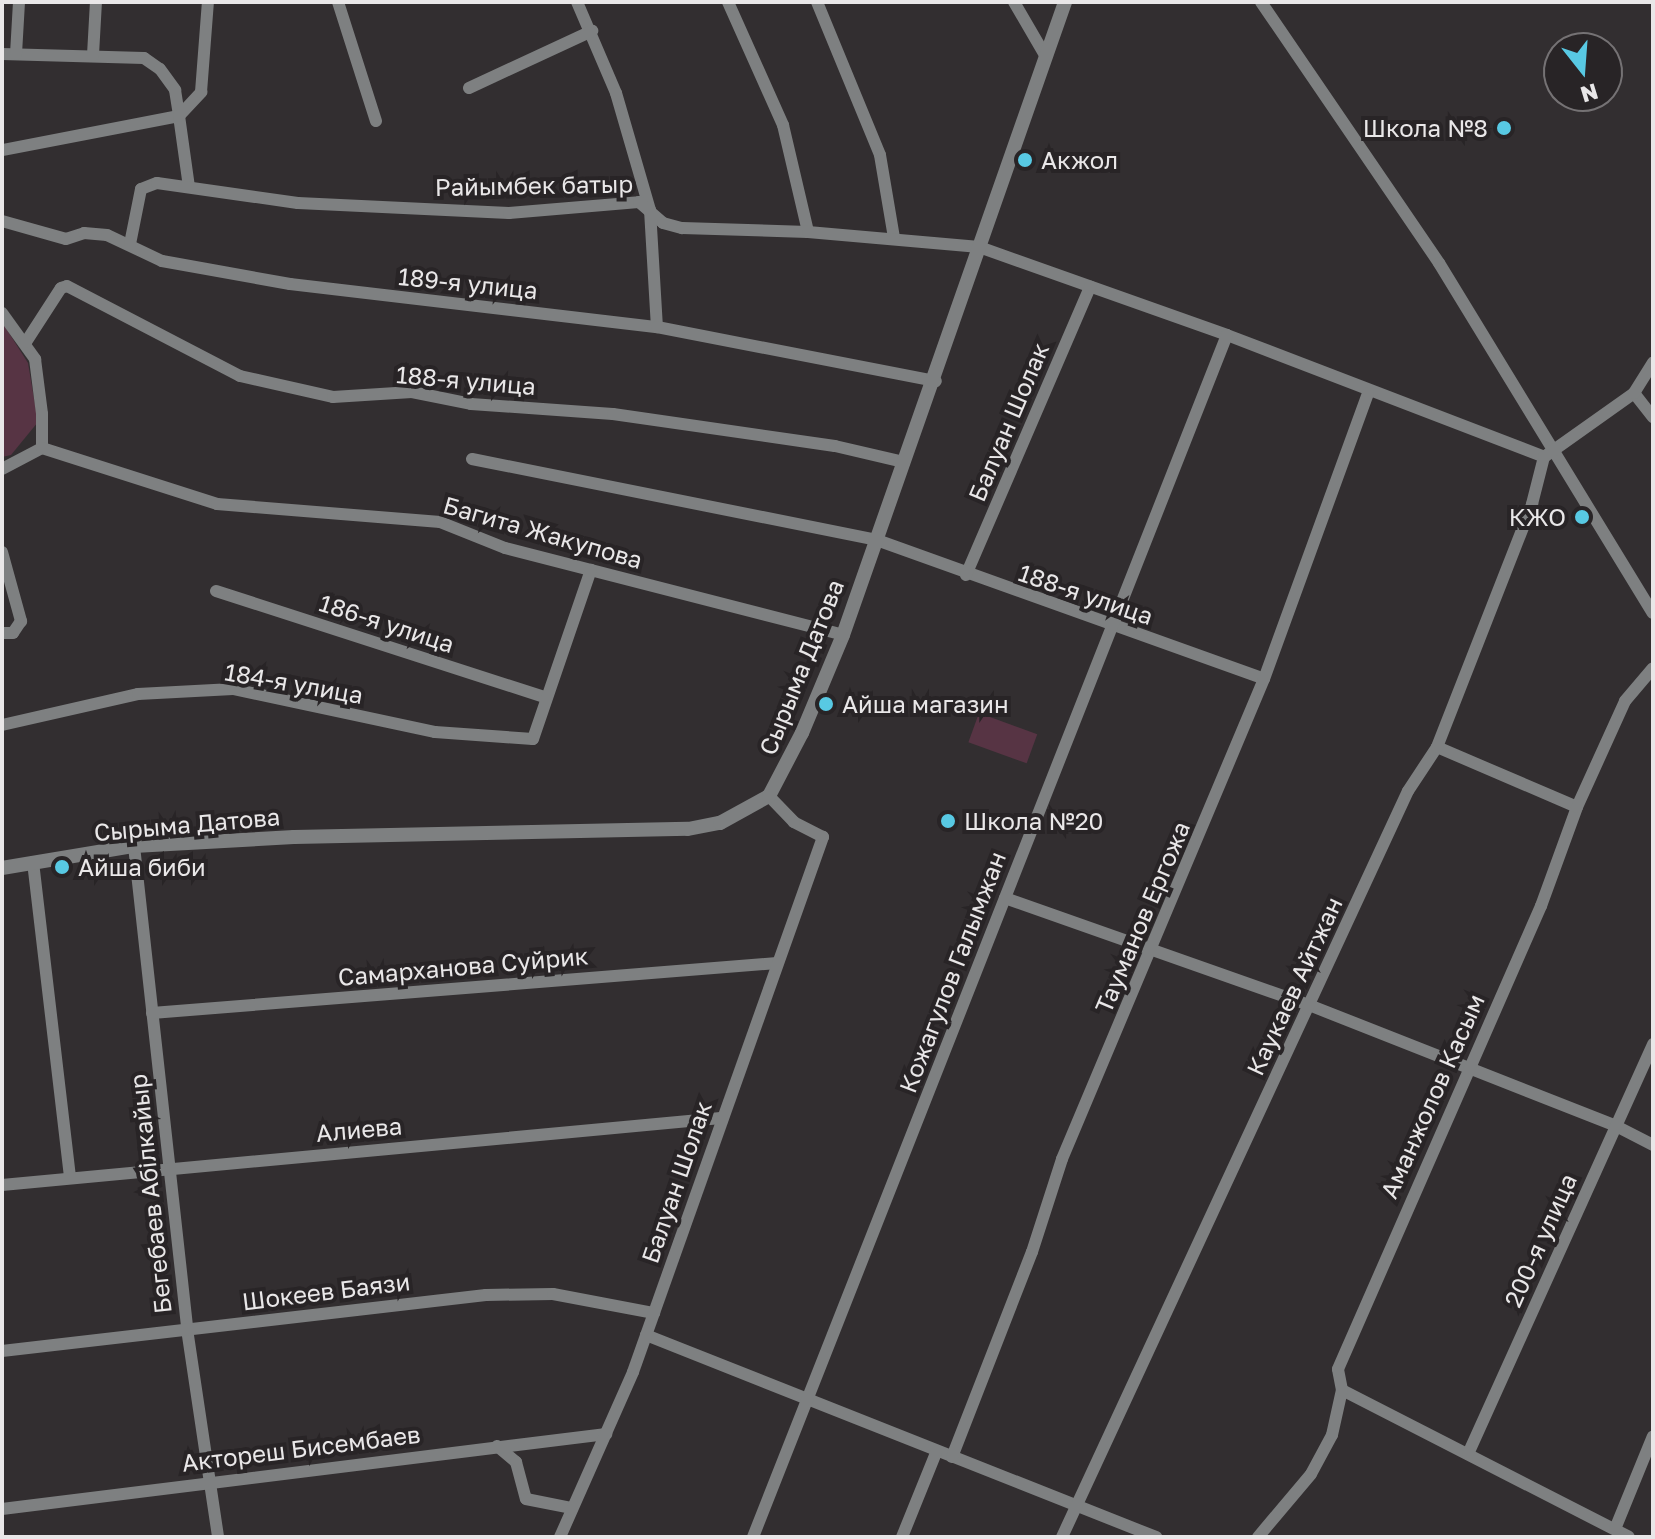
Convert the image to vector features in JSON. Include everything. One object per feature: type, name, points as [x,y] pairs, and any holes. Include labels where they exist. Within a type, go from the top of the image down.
[{"type":"street","points":[[16,54],[19,2]]},
{"type":"street","points":[[93,55],[96,2]]},
{"type":"street","points":[[2,150],[179,116],[201,92],[208,2]]},
{"type":"street","points":[[577,2],[616,93],[650,210],[657,327]]},
{"type":"street","points":[[728,2],[783,125],[808,232]]},
{"type":"street","points":[[817,2],[880,155],[894,238]]},
{"type":"street","points":[[1014,2],[1046,57]]},
{"type":"street","name":"Сырыма Датова","points":[[2,868],[134,846],[294,837],[655,832],[720,823],[769,796],[802,733],[843,635],[874,539],[936,381],[979,247],[1065,2]]},
{"type":"street","points":[[1261,2],[1439,263],[1550,456],[1653,613]]},
{"type":"street","points":[[341,3],[376,121]]},
{"type":"street","points":[[469,88],[592,31]]},
{"type":"street","points":[[2,54],[144,58],[160,69],[175,90],[189,187]]},
{"type":"street","name":"Райымбек батыр","points":[[130,244],[141,189],[157,183],[314,204],[509,213],[627,201],[650,210],[663,223],[682,228],[808,232],[979,247],[1227,335],[1368,393],[1550,456]]},
{"type":"street","name":"189-я улица","points":[[2,221],[66,239],[84,233],[107,235],[162,261],[290,284],[657,327],[936,381]]},
{"type":"street","name":"188-я улица","points":[[26,342],[61,288],[67,286],[240,376],[333,397],[412,392],[471,404],[613,414],[835,446],[904,462]]},
{"type":"street","name":"Балуан Шолак","points":[[966,575],[1090,287]]},
{"type":"street","points":[[2,313],[26,342],[35,359],[42,448],[2,469]]},
{"type":"street","name":"Кожагулов Галымжан","points":[[753,1537],[1227,335]]},
{"type":"street","points":[[1550,456],[1634,393],[1653,362]]},
{"type":"street","name":"Тауманов Ергожа","points":[[952,1457],[1032,1252],[1062,1159],[1154,952],[1264,679],[1368,393]]},
{"type":"street","points":[[1634,393],[1653,417]]},
{"type":"street","name":"Багита Жакупова","points":[[42,448],[217,504],[440,522],[505,548],[843,635]]},
{"type":"street","name":"Каукаев Айтжан","points":[[1062,1537],[1408,791],[1437,747],[1550,456]]},
{"type":"street","name":"188-я улица","points":[[472,459],[874,539],[966,575],[1264,679]]},
{"type":"street","points":[[2,552],[21,621],[13,633],[2,633]]},
{"type":"street","points":[[544,697],[591,570]]},
{"type":"street","name":"186-я улица","points":[[216,591],[544,697]]},
{"type":"street","name":"Аманжолов Касым","points":[[1258,1537],[1311,1474],[1332,1435],[1342,1390],[1338,1369],[1467,1067],[1541,906],[1577,807],[1625,701],[1653,668]]},
{"type":"street","name":"184-я улица","points":[[2,725],[138,694],[233,689],[435,732],[533,739],[544,697]]},
{"type":"street","points":[[1437,747],[1577,807]]},
{"type":"street","name":"Балуан Шолак","points":[[560,1537],[646,1335],[823,837],[794,822],[769,796]]},
{"type":"street","name":"Бегебаев Абілкайыр","points":[[134,846],[187,1329],[207,1481],[218,1537]]},
{"type":"street","points":[[33,862],[70,1178]]},
{"type":"street","points":[[1005,898],[1309,1005],[1616,1126],[1653,1145]]},
{"type":"street","name":"Самарханова Суйрик","points":[[152,1013],[777,963]]},
{"type":"street","name":"200-я улица","points":[[1468,1454],[1653,1044]]},
{"type":"street","name":"Алиева","points":[[2,1185],[721,1118]]},
{"type":"street","name":"Шокеев Баязи","points":[[2,1351],[486,1295],[553,1294],[654,1313]]},
{"type":"street","points":[[646,1335],[936,1453],[1156,1537]]},
{"type":"street","points":[[1342,1390],[1629,1537]]},
{"type":"street","name":"Актореш Бисембаев","points":[[2,1509],[207,1481],[606,1434]]},
{"type":"street","points":[[1615,1529],[1653,1436]]},
{"type":"street","points":[[497,1446],[516,1462],[526,1499],[572,1508]]},
{"type":"street","points":[[902,1537],[936,1453]]},
{"type":"shaded area","points":[[2,322],[28,363],[38,422],[11,455],[2,457]]},
{"type":"shaded area","points":[[979,713],[1037,734],[1027,763],[968,742]]},
{"type":"place","name":"Школа №8","points":[[1504,128]]},
{"type":"place","name":"Акжол","points":[[1025,160]]},
{"type":"place","name":"КЖО","points":[[1582,517]]},
{"type":"place","name":"Айша магазин","points":[[826,704]]},
{"type":"place","name":"Школа №20","points":[[948,821]]},
{"type":"place","name":"Айша биби","points":[[62,867]]}]
